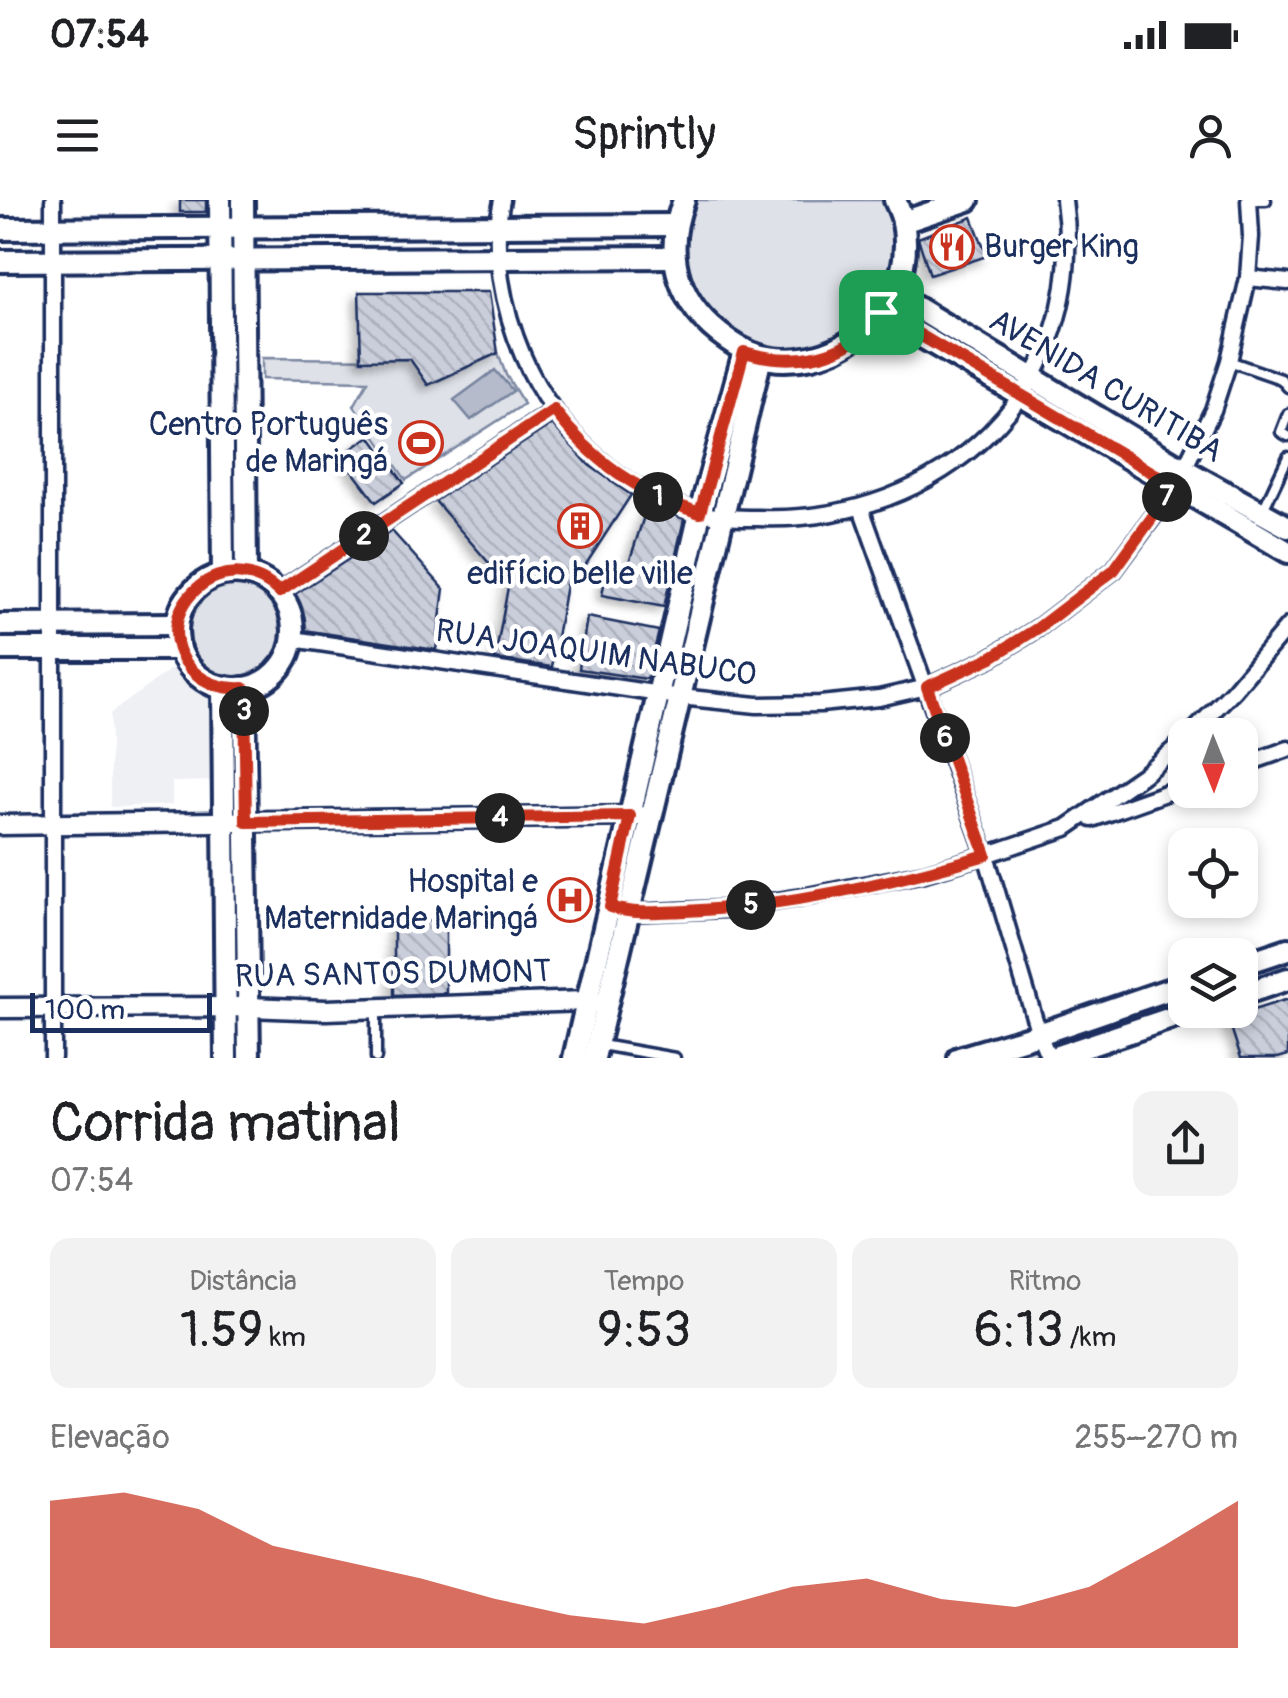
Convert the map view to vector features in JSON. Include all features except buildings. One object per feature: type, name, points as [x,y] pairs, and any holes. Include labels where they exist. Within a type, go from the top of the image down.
[{"type":"main road","points":[[220,200],[223,574]]},
{"type":"main road","points":[[243,200],[246,574]]},
{"type":"main road","points":[[684,200],[676,225],[674,257],[688,300],[706,325],[753,354],[785,360],[824,355],[858,337],[894,294],[904,260],[903,222],[895,200]]},
{"type":"main road","points":[[903,222],[968,200]]},
{"type":"main road","points":[[0,229],[676,225]]},
{"type":"main road","points":[[0,261],[674,257]]},
{"type":"main road","name":"AVENIDA CURITIBA","points":[[894,294],[1027,385],[1180,478],[1288,552]]},
{"type":"main road","name":"AVENIDA CURITIBA","points":[[881,312],[1027,385]]},
{"type":"main road","points":[[574,1058],[597,1003],[620,910],[641,816],[658,692],[700,513],[753,354]]},
{"type":"main road","points":[[641,816],[680,697],[723,517],[753,354]]},
{"type":"main road","name":"AVENIDA CURITIBA","points":[[1180,478],[1288,527]]},
{"type":"main road","points":[[223,574],[246,574],[260,578],[279,592],[291,614],[293,638],[285,662],[267,679],[233,688],[213,684],[196,674],[180,649],[181,610],[196,588],[208,579],[223,574]]},
{"type":"main road","points":[[0,625],[178,624]]},
{"type":"main road","points":[[0,649],[180,649]]},
{"type":"main road","points":[[233,688],[246,822],[249,1058]]},
{"type":"main road","points":[[226,1058],[224,822],[233,688]]},
{"type":"main road","points":[[1258,959],[1288,948]]},
{"type":"main road","points":[[1258,989],[1288,979]]},
{"type":"main road","points":[[959,1058],[1168,990]]},
{"type":"main road","points":[[596,1051],[597,1003]]},
{"type":"main road","points":[[1050,1058],[1168,1019]]},
{"type":"street","points":[[52,200],[53,1058]]},
{"type":"street","points":[[502,200],[498,226],[503,292],[515,338],[530,372],[578,440],[609,468],[672,504],[723,517],[780,519],[820,517],[896,496],[942,472],[987,435],[1027,385],[1051,337],[1063,296],[1068,256],[1064,200]]},
{"type":"street","name":"RUA JOAQUIM NABUCO","points":[[293,638],[680,697],[757,705],[879,698],[927,687],[1007,648],[1114,570],[1180,478],[1212,410],[1228,361],[1248,278],[1249,200]]},
{"type":"street","points":[[1248,278],[1288,282]]},
{"type":"street","points":[[279,592],[554,410]]},
{"type":"street","points":[[861,508],[986,855],[1038,1034],[1050,1058]]},
{"type":"street","points":[[1207,718],[1288,626]]},
{"type":"street","points":[[1258,760],[1288,749]]},
{"type":"street","points":[[1066,828],[1168,754]]},
{"type":"street","points":[[620,910],[725,909],[925,873],[1168,792]]},
{"type":"street","points":[[0,825],[641,816]]},
{"type":"street","name":"RUA SANTOS DUMONT","points":[[0,1008],[295,1010],[597,1003]]},
{"type":"lane","points":[[1249,200],[1266,200]]},
{"type":"lane","points":[[1228,361],[1281,379],[1288,387]]},
{"type":"lane","points":[[1288,414],[1282,432],[1288,436]]},
{"type":"lane","points":[[1262,512],[1288,457]]},
{"type":"lane","points":[[376,1009],[376,1058]]},
{"type":"lane","points":[[596,1051],[676,1058]]},
{"type":"shaded area","points":[[684,200],[895,200],[903,222],[894,294],[824,355],[744,352],[679,279]]},
{"type":"shaded area","name":"Centro Português de Maringá","points":[[498,353],[524,404],[406,480],[354,406],[368,381],[262,379],[262,358],[410,359],[429,385]]},
{"type":"shaded area","points":[[235,573],[257,578],[276,590],[288,609],[293,631],[288,653],[276,672],[257,684],[235,689],[213,684],[194,672],[182,653],[177,631],[182,609],[194,590],[213,578]]},
{"type":"shaded area","points":[[172,668],[216,698],[217,781],[172,782],[172,805],[110,807],[110,714]]},
{"type":"shaded area","points":[[1288,959],[1288,977],[1258,986],[1258,968]]},
{"type":"shaded area","points":[[1168,997],[1168,1014],[1026,1058],[974,1058]]},
{"type":"water","points":[[495,370],[513,391],[471,420],[454,400]]},
{"type":"place","name":"Burger King","points":[[952,247]]},
{"type":"place","name":"Centro Português de Maringá","points":[[421,443]]},
{"type":"place","name":"edifício belle ville","points":[[580,526]]},
{"type":"place","name":"Hospital e Maternidade Maringá","points":[[570,900]]},
{"type":"route","points":[[881,312],[1175,486],[1114,570],[1038,628],[992,657],[927,687],[986,855],[925,873],[797,898],[725,909],[629,913],[610,907],[630,816],[246,822],[244,688],[213,684],[196,674],[184,658],[177,636],[181,610],[196,588],[208,579],[238,573],[260,578],[279,592],[554,410],[609,468],[646,492],[700,513],[744,352],[785,360],[824,355],[858,337],[881,312]]}]
